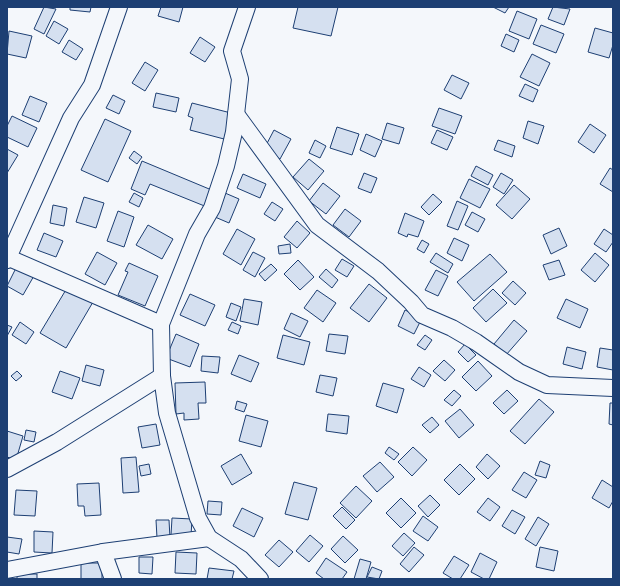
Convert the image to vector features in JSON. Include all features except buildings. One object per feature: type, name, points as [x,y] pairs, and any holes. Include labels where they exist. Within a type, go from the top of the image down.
[{"type":"street","points":[[119,7],[92,85],[71,118],[8,259],[161,324]]},
{"type":"street","points":[[247,7],[232,52],[240,79],[236,114],[226,166],[212,208],[198,234],[161,324],[162,376],[167,414],[198,518],[208,538],[241,559],[260,579]]},
{"type":"street","points":[[236,114],[316,225],[378,271],[411,302],[422,315],[452,328],[476,342],[519,372],[548,385],[613,388]]},
{"type":"street","points":[[7,469],[57,442],[162,376]]},
{"type":"street","points":[[7,570],[103,552],[208,538]]},
{"type":"street","points":[[103,552],[113,579]]}]
